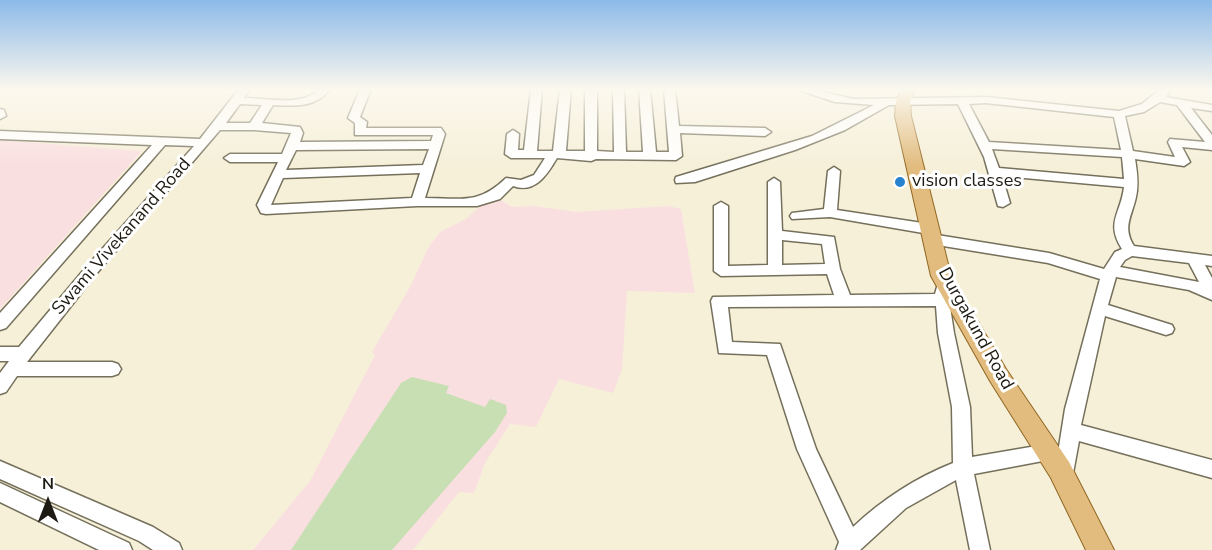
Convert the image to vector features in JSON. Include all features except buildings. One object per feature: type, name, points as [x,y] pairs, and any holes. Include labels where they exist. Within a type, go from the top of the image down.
[{"type":"main road","name":"Durgakund Road","points":[[903,115],[941,276],[998,375],[1064,478],[1100,550]]},
{"type":"street","name":"Swami Vivekanand Road","points":[[0,387],[9,360],[80,282],[223,115]]},
{"type":"street","name":"Swami Vivekanand Road","points":[[200,143],[217,127],[225,115]]},
{"type":"street","points":[[254,126],[262,115]]},
{"type":"street","points":[[355,115],[354,118],[361,122],[359,132],[437,132],[439,134],[417,202]]},
{"type":"street","points":[[530,155],[534,115]]},
{"type":"street","points":[[217,127],[254,126],[296,130],[292,146],[264,205],[266,210],[417,202],[477,202],[495,196],[511,181],[522,185],[539,178],[556,155],[562,115]]},
{"type":"street","points":[[591,115],[591,157]]},
{"type":"street","points":[[619,115],[620,156]]},
{"type":"street","points":[[646,115],[650,156]]},
{"type":"street","points":[[513,134],[511,154],[591,157],[676,156],[673,115]]},
{"type":"street","points":[[681,180],[821,136],[870,115]]},
{"type":"street","points":[[969,115],[990,157],[1004,203]]},
{"type":"street","points":[[1119,115],[1131,184],[1120,217],[1120,226],[1121,235],[1130,251]]},
{"type":"street","points":[[1190,115],[1210,140]]},
{"type":"street","points":[[675,129],[765,132]]},
{"type":"street","points":[[0,135],[200,143]]},
{"type":"street","points":[[990,145],[1127,154],[1184,162],[1174,142],[1210,140]]},
{"type":"street","points":[[0,324],[162,141]]},
{"type":"street","points":[[292,146],[436,145]]},
{"type":"street","points":[[230,158],[285,158]]},
{"type":"street","points":[[278,174],[428,169]]},
{"type":"street","points":[[830,213],[834,171]]},
{"type":"street","points":[[994,171],[1131,184]]},
{"type":"street","points":[[774,182],[775,270]]},
{"type":"street","points":[[721,206],[721,271],[833,269]]},
{"type":"street","points":[[797,216],[830,213],[1049,258],[1109,273],[1192,285],[1212,293]]},
{"type":"street","points":[[775,235],[829,240],[833,269],[844,301]]},
{"type":"street","points":[[1064,478],[1071,431],[1098,308],[1109,273],[1120,256],[1130,251],[1146,251],[1212,261]]},
{"type":"street","points":[[1195,259],[1212,293]]},
{"type":"street","points":[[941,276],[946,333],[961,407],[963,468],[980,550]]},
{"type":"street","points":[[943,300],[719,301],[725,348],[774,349],[795,419],[848,547],[890,507],[913,492],[963,468],[1048,452]]},
{"type":"street","points":[[1098,308],[1166,329]]},
{"type":"street","points":[[9,360],[112,369]]},
{"type":"street","points":[[1071,431],[1212,469]]},
{"type":"street","points":[[0,470],[121,523],[172,550]]},
{"type":"street","points":[[0,492],[122,550]]},
{"type":"shaded area","points":[[0,140],[142,151],[0,309]]},
{"type":"shaded area","points":[[499,199],[512,207],[534,206],[576,212],[668,206],[681,209],[695,293],[627,291],[622,369],[613,393],[559,379],[536,427],[510,424],[485,463],[474,493],[459,492],[413,550],[253,550],[310,481],[375,355],[372,352],[410,287],[428,248],[440,232],[466,219],[484,203]]},
{"type":"green space","points":[[412,377],[449,386],[446,393],[485,407],[490,399],[506,405],[507,413],[495,432],[392,550],[291,550],[401,383]]},
{"type":"place","name":"vision classes","points":[[900,182]]}]
